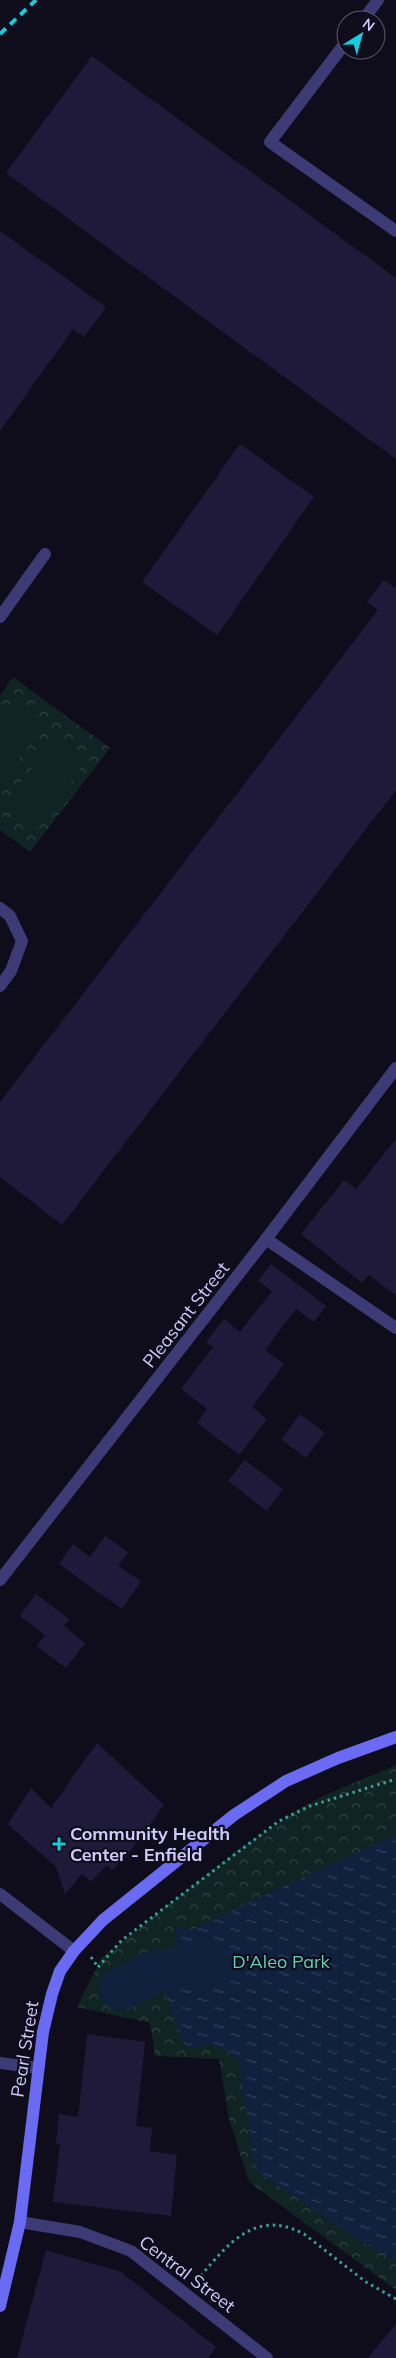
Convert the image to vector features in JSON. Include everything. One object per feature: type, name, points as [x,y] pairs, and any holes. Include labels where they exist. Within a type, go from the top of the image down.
[{"type":"street","points":[[336,55],[270,142],[396,231]]},
{"type":"street","points":[[0,617],[45,554]]},
{"type":"street","points":[[0,908],[10,916],[22,940],[11,972],[0,986]]},
{"type":"street","name":"Pleasant Street","points":[[0,1580],[266,1239],[396,1068]]},
{"type":"street","points":[[266,1239],[396,1328]]},
{"type":"street","name":"Pearl Street","points":[[0,2306],[20,2222],[43,2032],[52,1994],[60,1971],[74,1951],[103,1920],[234,1815],[286,1781],[338,1758],[396,1737]]},
{"type":"street","points":[[0,1894],[74,1951]]},
{"type":"street","points":[[0,2063],[38,2068]]},
{"type":"street","name":"Central Street","points":[[20,2222],[80,2232],[130,2251],[267,2358]]},
{"type":"path","points":[[98,1967],[122,1940],[279,1821],[310,1806],[396,1779]]},
{"type":"path","points":[[198,2279],[226,2249],[246,2232],[265,2224],[275,2224],[293,2228],[304,2234],[366,2282],[396,2299]]},
{"type":"green space","points":[[13,677],[110,748],[30,852],[0,830],[0,696]]},
{"type":"green space","points":[[10,704],[42,727],[0,785],[0,718]]},
{"type":"green space","points":[[54,737],[87,759],[38,828],[6,804]]},
{"type":"green space","name":"D'Aleo Park","points":[[396,1765],[396,2290],[249,2182],[229,2119],[219,2059],[155,2056],[150,2023],[77,2007],[102,1957],[236,1851],[297,1810],[325,1795]]},
{"type":"water","name":"D'Aleo Park","points":[[396,1835],[396,2260],[361,2242],[255,2170],[238,2059],[216,2045],[185,2048],[154,1962],[175,1957],[176,1926],[192,1930]]},
{"type":"building","points":[[92,56],[396,278],[396,459],[6,173]]},
{"type":"building","points":[[0,231],[106,307],[84,337],[73,329],[0,431]]},
{"type":"building","points":[[240,444],[314,497],[217,635],[142,582]]},
{"type":"building","points":[[384,580],[396,587],[396,790],[62,1225],[0,1177],[0,1102],[378,610],[367,602]]},
{"type":"building","points":[[396,1139],[396,1295],[369,1275],[362,1283],[301,1234],[344,1180],[356,1189]]},
{"type":"building","points":[[271,1264],[326,1306],[314,1322],[296,1309],[265,1350],[284,1364],[252,1407],[267,1419],[239,1455],[197,1423],[207,1409],[181,1389],[213,1347],[206,1342],[224,1319],[240,1332],[272,1291],[258,1281]]},
{"type":"building","points":[[300,1414],[325,1433],[306,1458],[281,1439]]},
{"type":"building","points":[[245,1460],[283,1489],[267,1511],[228,1481]]},
{"type":"building","points":[[105,1536],[128,1552],[118,1566],[141,1581],[122,1609],[59,1564],[73,1544],[90,1557]]},
{"type":"building","points":[[36,1594],[69,1619],[64,1626],[85,1643],[66,1668],[37,1646],[45,1635],[20,1616]]},
{"type":"building","points":[[97,1743],[164,1805],[125,1858],[112,1870],[107,1865],[91,1882],[82,1874],[65,1894],[56,1867],[8,1824],[31,1788],[51,1808]]},
{"type":"building","points":[[87,2034],[145,2042],[136,2126],[152,2128],[150,2151],[177,2155],[171,2216],[53,2202],[60,2144],[56,2144],[59,2114],[78,2117]]},
{"type":"building","points":[[46,2250],[121,2272],[216,2347],[208,2358],[17,2358]]},
{"type":"building","points":[[396,2324],[396,2358],[368,2358]]},
{"type":"waterway","points":[[120,1989],[157,1971],[214,1965]]},
{"type":"railway","points":[[0,34],[36,0]]},
{"type":"place","name":"Community Health Center - Enfield","points":[[59,1844]]}]
